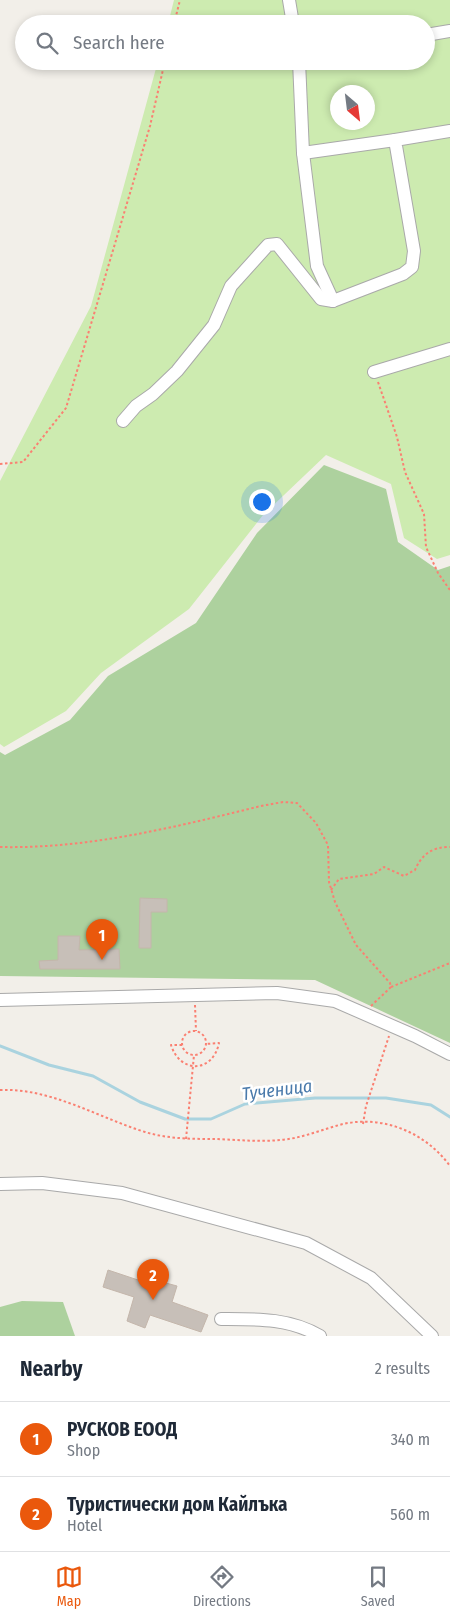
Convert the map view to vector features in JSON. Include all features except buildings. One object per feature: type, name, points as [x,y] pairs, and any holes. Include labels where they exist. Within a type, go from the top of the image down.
[{"type":"street","points":[[288,0],[291,15]]},
{"type":"street","points":[[435,34],[450,31]]},
{"type":"street","points":[[299,70],[303,153],[318,266],[333,301]]},
{"type":"street","points":[[303,153],[450,131]]},
{"type":"street","points":[[123,421],[136,406],[153,394],[177,371],[214,324],[231,286],[268,245],[277,244],[321,299],[333,301],[403,274],[412,267],[414,250],[395,140]]},
{"type":"street","points":[[374,372],[450,349]]},
{"type":"street","points":[[0,1000],[277,994],[335,1001],[393,1026],[450,1054]]},
{"type":"street","points":[[0,1184],[42,1183],[122,1193],[306,1243],[371,1278],[432,1336]]},
{"type":"street","points":[[221,1319],[279,1320],[320,1336]]},
{"type":"path","points":[[176,15],[180,0]]},
{"type":"path","points":[[0,464],[23,462],[66,408],[150,126],[163,70]]},
{"type":"path","points":[[374,372],[397,436],[405,472],[424,514],[426,547],[438,573],[450,590]]},
{"type":"path","points":[[0,847],[45,846],[115,839],[261,806],[283,802],[297,804],[304,808],[325,836],[328,852],[330,890],[356,945],[384,975],[391,987]]},
{"type":"path","points":[[330,890],[338,879],[374,874],[384,867],[404,876],[415,870],[420,858],[428,851],[450,847]]},
{"type":"path","points":[[366,1015],[380,995],[391,987],[450,963]]},
{"type":"path","points":[[195,1007],[196,1031]]},
{"type":"path","points":[[363,1124],[366,1106],[393,1026]]},
{"type":"path","points":[[196,1031],[203,1035],[206,1044],[202,1053],[194,1055],[187,1053],[182,1045],[185,1035],[196,1031]]},
{"type":"path","points":[[182,1045],[172,1045],[174,1053],[185,1064],[193,1066],[208,1062],[217,1051],[219,1043],[206,1044]]},
{"type":"path","points":[[186,1139],[194,1055]]},
{"type":"path","points":[[0,1090],[47,1096],[146,1132],[186,1139],[281,1140],[320,1132],[345,1124],[390,1124],[410,1132],[442,1156],[450,1166]]},
{"type":"green space","points":[[174,0],[450,0],[450,555],[437,559],[404,538],[391,484],[326,455],[263,515],[189,609],[101,673],[66,711],[4,747],[0,744],[0,481],[91,306],[156,70],[435,70],[435,15],[170,15]]},
{"type":"green space","points":[[324,465],[386,489],[398,542],[438,570],[450,566],[450,1043],[315,980],[0,976],[0,752],[5,755],[70,720],[108,676],[196,623],[257,533]]},
{"type":"green space","points":[[22,1301],[63,1302],[75,1336],[0,1336],[0,1307]]},
{"type":"waterway","name":"Тученица","points":[[0,1046],[49,1065],[93,1076],[140,1102],[185,1119],[211,1119],[245,1104],[315,1098],[386,1098],[431,1105],[450,1117]]},
{"type":"place","name":"РУСКОВ ЕООД","points":[[102,960]]},
{"type":"place","name":"Туристически дом Кайлъка","points":[[153,1300]]}]
